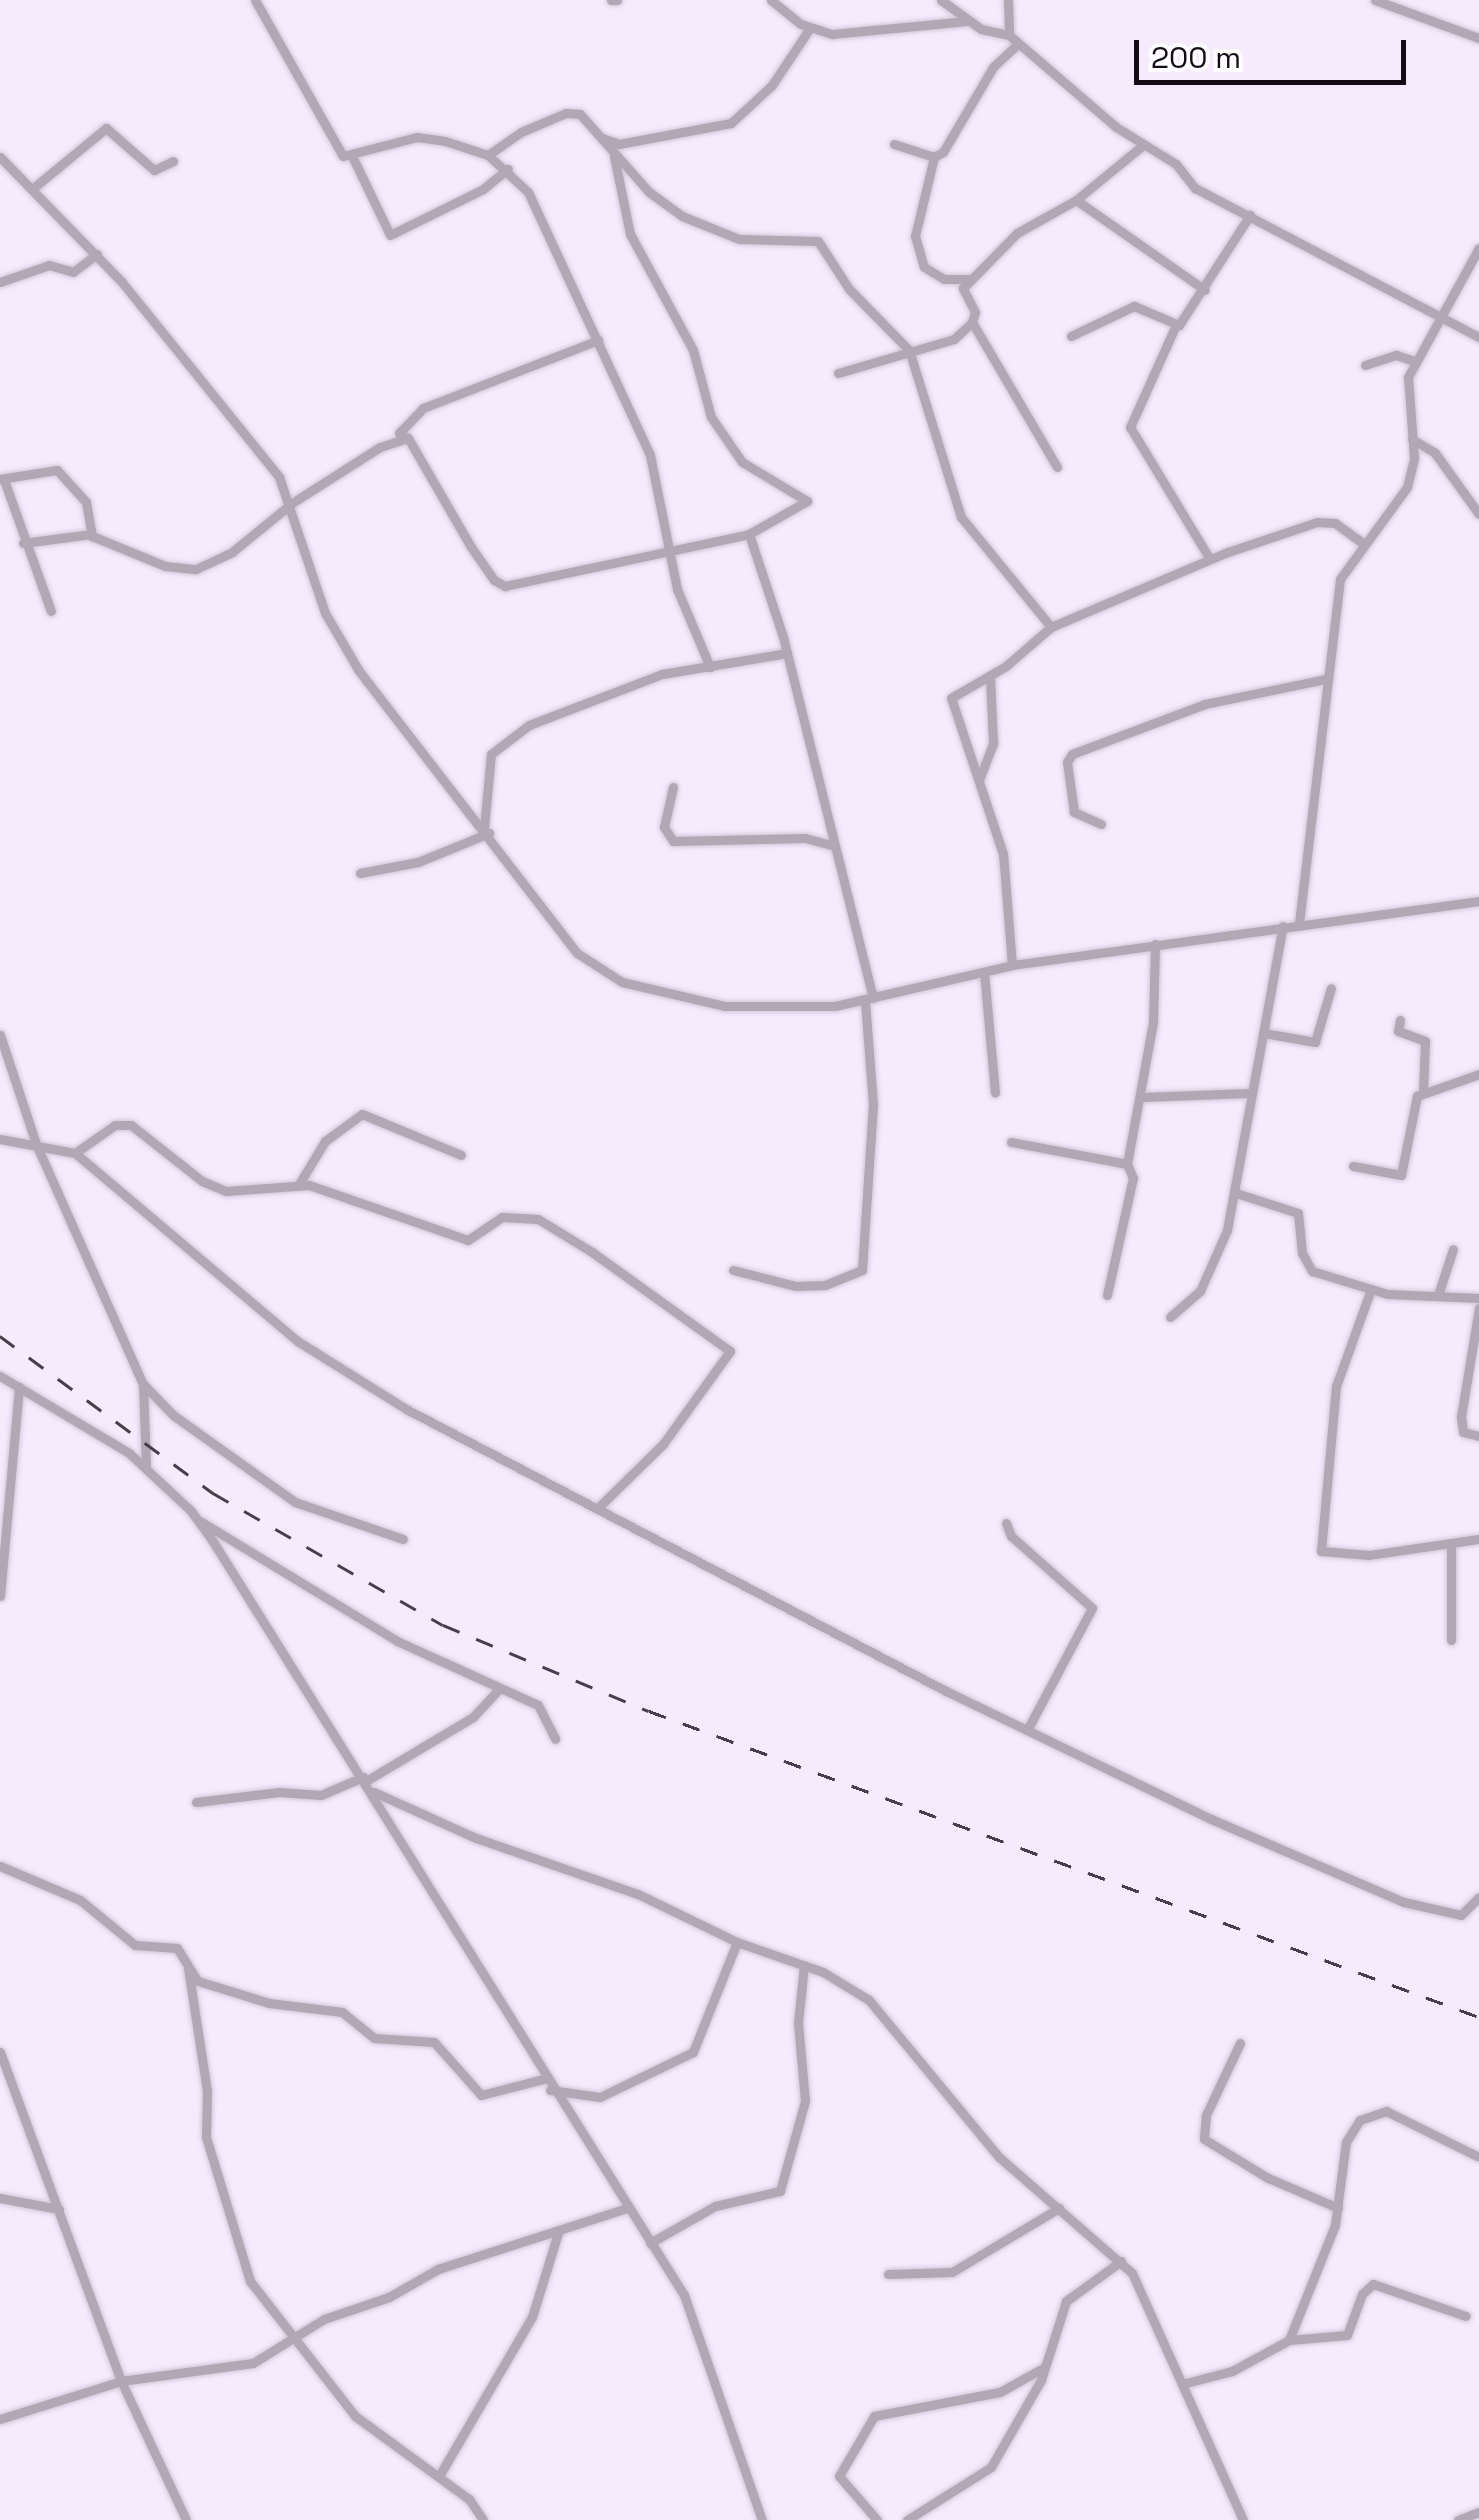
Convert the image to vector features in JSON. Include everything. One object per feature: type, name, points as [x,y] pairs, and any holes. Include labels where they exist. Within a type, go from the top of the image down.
[{"type":"street","points":[[255,0],[331,141],[343,156],[354,158],[417,137],[488,155],[508,168],[540,212],[650,455],[669,552],[710,667]]},
{"type":"street","points":[[941,0],[969,20],[1008,35],[1144,145],[1176,164],[1195,188],[1479,338]]},
{"type":"street","points":[[1008,0],[1008,35]]},
{"type":"street","points":[[1375,0],[1479,38]]},
{"type":"street","points":[[775,1],[810,28],[864,34],[969,20]]},
{"type":"street","points":[[601,137],[618,144],[731,123],[772,85],[810,28]]},
{"type":"street","points":[[894,144],[934,157],[943,152],[994,66],[1017,44]]},
{"type":"street","points":[[488,155],[566,113],[580,114],[649,192],[720,235],[818,241],[848,289],[909,350],[961,517],[1050,628]]},
{"type":"street","points":[[32,189],[106,128],[154,170],[173,162]]},
{"type":"street","points":[[838,373],[954,340],[972,322],[975,312],[963,288],[970,279],[1017,233],[1076,200],[1144,145]]},
{"type":"street","points":[[404,436],[494,580],[506,586],[748,534],[807,501],[742,462],[711,417],[693,350],[630,234],[614,154]]},
{"type":"street","points":[[0,156],[97,254],[193,366],[292,502],[337,636],[390,715],[487,830],[577,952],[622,982],[688,1002],[758,1009],[869,999],[1012,965],[1282,926],[1478,903]]},
{"type":"street","points":[[934,157],[915,236],[924,266],[944,279],[970,279]]},
{"type":"street","points":[[354,158],[390,234],[483,189],[508,168]]},
{"type":"street","points":[[1076,200],[1205,290]]},
{"type":"street","points":[[1210,559],[1130,427],[1175,327],[1205,290],[1250,215]]},
{"type":"street","points":[[1299,924],[1340,579],[1364,543],[1401,500],[1412,470],[1407,396],[1414,361],[1479,248]]},
{"type":"street","points":[[0,282],[48,265],[73,272],[97,254]]},
{"type":"street","points":[[1071,336],[1134,306],[1175,327]]},
{"type":"street","points":[[972,322],[1057,467]]},
{"type":"street","points":[[23,544],[91,534],[166,566],[196,570],[232,552],[292,502],[404,436],[423,408],[598,340]]},
{"type":"street","points":[[1365,364],[1396,355],[1414,361]]},
{"type":"street","points":[[1412,439],[1434,453],[1479,514]]},
{"type":"street","points":[[50,612],[2,480],[57,470],[86,502],[91,534]]},
{"type":"street","points":[[1012,965],[1003,854],[950,698],[990,676],[1050,628],[1210,559],[1317,522],[1335,523],[1364,543]]},
{"type":"street","points":[[733,1270],[796,1286],[846,1280],[862,1270],[872,1105],[869,999],[787,654],[748,534]]},
{"type":"street","points":[[487,830],[488,766],[502,741],[588,699],[662,674],[787,654]]},
{"type":"street","points":[[979,780],[992,748],[990,676]]},
{"type":"street","points":[[1101,824],[1074,812],[1067,762],[1072,754],[1205,704],[1326,679]]},
{"type":"street","points":[[673,787],[664,827],[673,842],[804,838],[831,845]]},
{"type":"street","points":[[360,873],[418,862],[487,830]]},
{"type":"street","points":[[1170,1317],[1208,1278],[1236,1193],[1282,926]]},
{"type":"street","points":[[1107,1294],[1134,1178],[1127,1164],[1154,1022],[1155,944]]},
{"type":"street","points":[[984,972],[996,1092]]},
{"type":"street","points":[[1264,1032],[1315,1042],[1332,988]]},
{"type":"street","points":[[1353,1166],[1402,1175],[1423,1092],[1425,1041],[1398,1031],[1400,1020]]},
{"type":"street","points":[[0,1035],[36,1144],[144,1384],[172,1415],[295,1502],[402,1538]]},
{"type":"street","points":[[1423,1092],[1479,1074]]},
{"type":"street","points":[[1141,1097],[1251,1094]]},
{"type":"street","points":[[298,1184],[325,1140],[362,1114],[461,1155]]},
{"type":"street","points":[[74,1153],[122,1124],[226,1191],[298,1184],[468,1240],[502,1217],[545,1222],[725,1342],[728,1354],[664,1444],[599,1507]]},
{"type":"street","points":[[0,1139],[74,1153],[132,1207],[329,1362],[1027,1730],[1404,1902],[1461,1915],[1479,1897]]},
{"type":"street","points":[[1011,1142],[1127,1164]]},
{"type":"street","points":[[1236,1193],[1294,1209],[1312,1271],[1371,1289],[1479,1298]]},
{"type":"street","points":[[1438,1295],[1453,1249]]},
{"type":"street","points":[[1371,1289],[1336,1386],[1321,1551],[1370,1556],[1479,1539]]},
{"type":"street","points":[[1479,1308],[1461,1417],[1462,1432],[1479,1436]]},
{"type":"street","points":[[0,1376],[146,1467],[198,1520],[367,1783],[550,2090],[650,2242],[698,2326],[762,2520]]},
{"type":"street","points":[[144,1384],[146,1467]]},
{"type":"street","points":[[0,1596],[19,1387]]},
{"type":"street","points":[[198,1520],[397,1641],[538,1705],[555,1739]]},
{"type":"street","points":[[1006,1523],[1011,1536],[1092,1608],[1027,1730]]},
{"type":"street","points":[[1451,1544],[1451,1640]]},
{"type":"street","points":[[196,1802],[278,1792],[321,1795],[367,1783],[473,1717],[498,1690]]},
{"type":"street","points":[[367,1783],[476,1838],[638,1894],[737,1942],[804,1965],[869,2000],[999,2157],[1121,2261],[1146,2294],[1244,2520]]},
{"type":"street","points":[[0,1866],[80,1900],[135,1945],[177,1948],[198,1980],[269,2002],[342,2012],[374,2038],[434,2042],[482,2095],[544,2079]]},
{"type":"street","points":[[550,2090],[600,2096],[693,2052],[737,1942]]},
{"type":"street","points":[[650,2242],[714,2206],[780,2192],[805,2101],[798,2023],[804,1965]]},
{"type":"street","points":[[188,1968],[207,2091],[206,2137],[244,2270],[355,2416],[469,2499],[483,2520]]},
{"type":"street","points":[[1240,2042],[1206,2115],[1204,2139],[1268,2178],[1338,2208]]},
{"type":"street","points":[[0,2052],[120,2381],[186,2520]]},
{"type":"street","points":[[1289,2340],[1338,2208],[1346,2142],[1352,2127],[1373,2112],[1386,2112],[1477,2156]]},
{"type":"street","points":[[0,2198],[58,2209]]},
{"type":"street","points":[[0,2418],[120,2381],[253,2362],[297,2336],[438,2269],[627,2208]]},
{"type":"street","points":[[888,2274],[946,2274],[1059,2208]]},
{"type":"street","points":[[439,2476],[532,2317],[558,2233]]},
{"type":"street","points":[[908,2520],[988,2470],[1044,2367],[1066,2301],[1121,2261]]},
{"type":"street","points":[[1186,2383],[1252,2362],[1289,2340],[1347,2335],[1362,2294],[1373,2284],[1466,2316]]},
{"type":"street","points":[[878,2520],[839,2476],[874,2416],[1000,2392],[1044,2367]]},
{"type":"street","points":[[1458,2520],[1479,2512]]},
{"type":"railway","points":[[0,1336],[213,1493],[443,1625],[649,1711],[1479,2017]]}]
